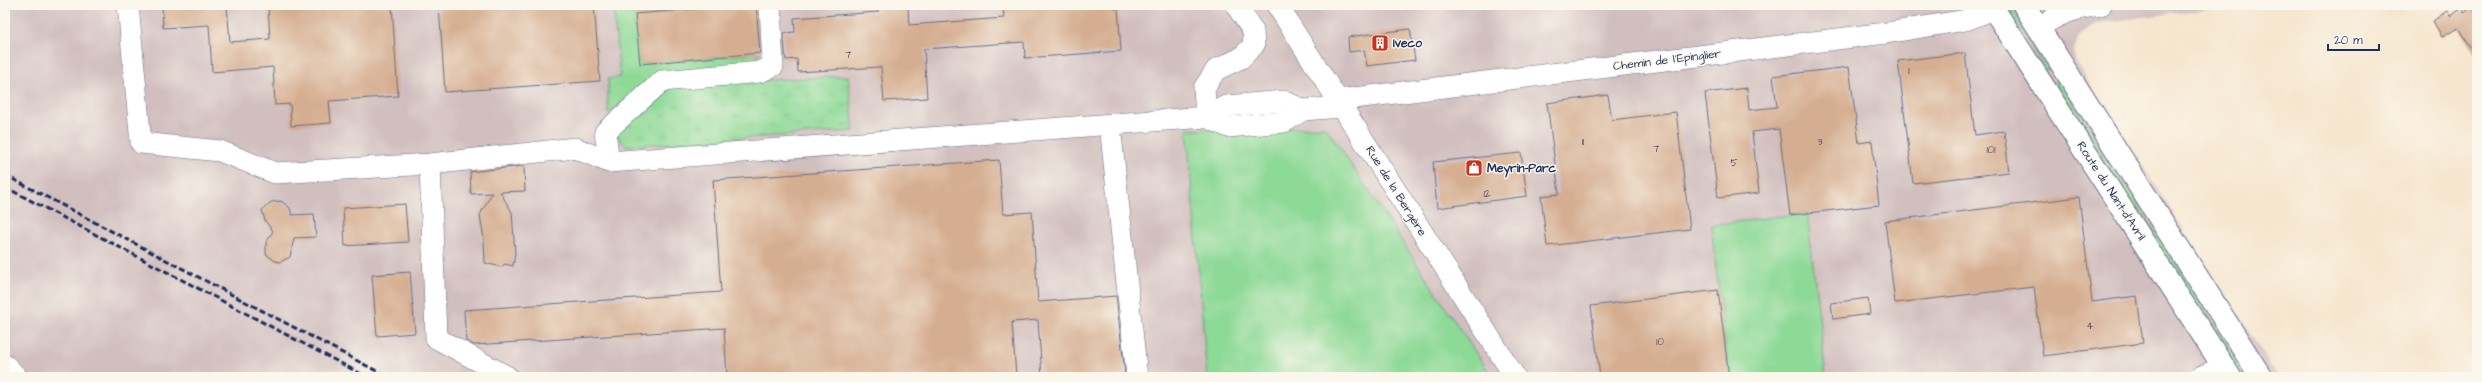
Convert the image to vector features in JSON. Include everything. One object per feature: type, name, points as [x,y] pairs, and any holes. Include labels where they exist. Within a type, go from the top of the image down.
[{"type":"main road","points":[[2024,5],[2261,377]]},
{"type":"main road","name":"Route du Nant-d'Avril","points":[[1992,7],[2227,372]]},
{"type":"street","points":[[128,5],[141,143],[220,151],[275,173],[430,164],[575,148],[609,162],[1206,117],[1204,88],[1216,70],[1241,58],[1254,45],[1253,31],[1236,5]]},
{"type":"street","points":[[609,162],[605,132],[662,81],[760,72],[773,66],[770,5]]},
{"type":"street","name":"Rue de la Bergère","points":[[1276,5],[1515,377]]},
{"type":"street","points":[[2039,28],[2055,16],[2065,12],[2101,5]]},
{"type":"street","name":"Chemin de l'Epinglier","points":[[1206,117],[1226,106],[1284,101],[1303,110],[1340,103],[1886,33],[1966,20],[1992,7]]},
{"type":"street","points":[[1110,125],[1137,377]]},
{"type":"street","points":[[430,164],[436,338],[508,377]]},
{"type":"street","points":[[5,365],[17,377]]},
{"type":"street","points":[[2200,377],[2227,372]]},
{"type":"shaded area","points":[[5,5],[2240,5],[2097,23],[2080,34],[2073,52],[2076,62],[2278,377],[5,377]]},
{"type":"green space","points":[[613,5],[671,5],[671,11],[635,14],[640,64],[761,53],[746,67],[658,74],[608,114],[608,79],[620,77]]},
{"type":"green space","points":[[2005,5],[2010,5],[2050,68],[2046,70]]},
{"type":"green space","points":[[848,76],[854,131],[626,146],[614,133],[668,85]]},
{"type":"green space","points":[[2059,80],[2248,377],[2242,377],[2054,83]]},
{"type":"green space","points":[[1325,127],[1492,377],[1207,377],[1187,130]]},
{"type":"green space","points":[[1807,213],[1826,377],[1729,377],[1711,225]]},
{"type":"building","points":[[162,5],[227,5],[230,42],[270,39],[268,5],[392,5],[398,96],[329,101],[331,123],[291,126],[290,104],[275,105],[273,67],[212,72],[209,25],[163,28]]},
{"type":"building","points":[[439,5],[594,5],[600,81],[445,92]]},
{"type":"building","points":[[756,5],[760,53],[640,64],[635,14]]},
{"type":"building","points":[[878,5],[908,5],[909,25],[1004,18],[1003,5],[1114,5],[1114,9],[1118,8],[1121,51],[1025,58],[1024,42],[924,49],[927,98],[884,101],[881,67],[798,72],[797,59],[786,60],[783,33],[795,32],[794,18],[878,12]]},
{"type":"building","points":[[2473,6],[2477,15],[2477,57],[2458,28],[2442,37],[2433,21],[2447,11],[2450,16],[2461,8],[2464,13]]},
{"type":"building","name":"Iveco","points":[[1410,29],[1415,60],[1367,66],[1364,50],[1349,52],[1348,37]]},
{"type":"building","points":[[1965,53],[1975,135],[2004,131],[2009,172],[1913,183],[1898,61]]},
{"type":"building","points":[[1849,67],[1859,143],[1872,141],[1879,205],[1790,215],[1779,129],[1752,132],[1759,193],[1718,198],[1705,93],[1747,88],[1749,110],[1777,107],[1773,76]]},
{"type":"building","points":[[1608,95],[1612,120],[1676,112],[1690,229],[1547,246],[1541,196],[1559,194],[1547,103]]},
{"type":"building","points":[[1521,153],[1527,196],[1437,208],[1433,162]]},
{"type":"building","points":[[999,160],[1003,214],[1032,212],[1038,302],[1116,296],[1125,374],[1121,374],[1121,377],[1042,377],[1038,320],[1012,322],[1016,377],[727,377],[724,328],[474,345],[466,341],[464,310],[721,292],[713,180]]},
{"type":"building","points":[[524,166],[525,191],[500,192],[512,212],[515,253],[513,266],[505,264],[501,267],[485,263],[484,239],[480,215],[492,193],[471,194],[470,172]]},
{"type":"building","points":[[2079,197],[2092,302],[2137,296],[2143,343],[2043,356],[2034,287],[1895,303],[1885,221]]},
{"type":"building","points":[[281,201],[290,208],[292,215],[314,214],[316,237],[294,238],[290,257],[280,262],[275,261],[266,254],[266,243],[273,231],[265,221],[262,210],[271,202]]},
{"type":"building","points":[[405,204],[408,242],[345,246],[343,208]]},
{"type":"building","points":[[410,272],[415,333],[377,336],[372,275]]},
{"type":"building","points":[[1718,290],[1729,377],[1600,377],[1591,306]]},
{"type":"building","points":[[1868,298],[1870,314],[1833,319],[1831,303]]},
{"type":"railway","points":[[5,175],[388,377]]},
{"type":"railway","points":[[5,187],[367,377]]},
{"type":"place","name":"Iveco","points":[[1380,43]]},
{"type":"place","name":"Meyrin-Parc","points":[[1474,168]]}]
